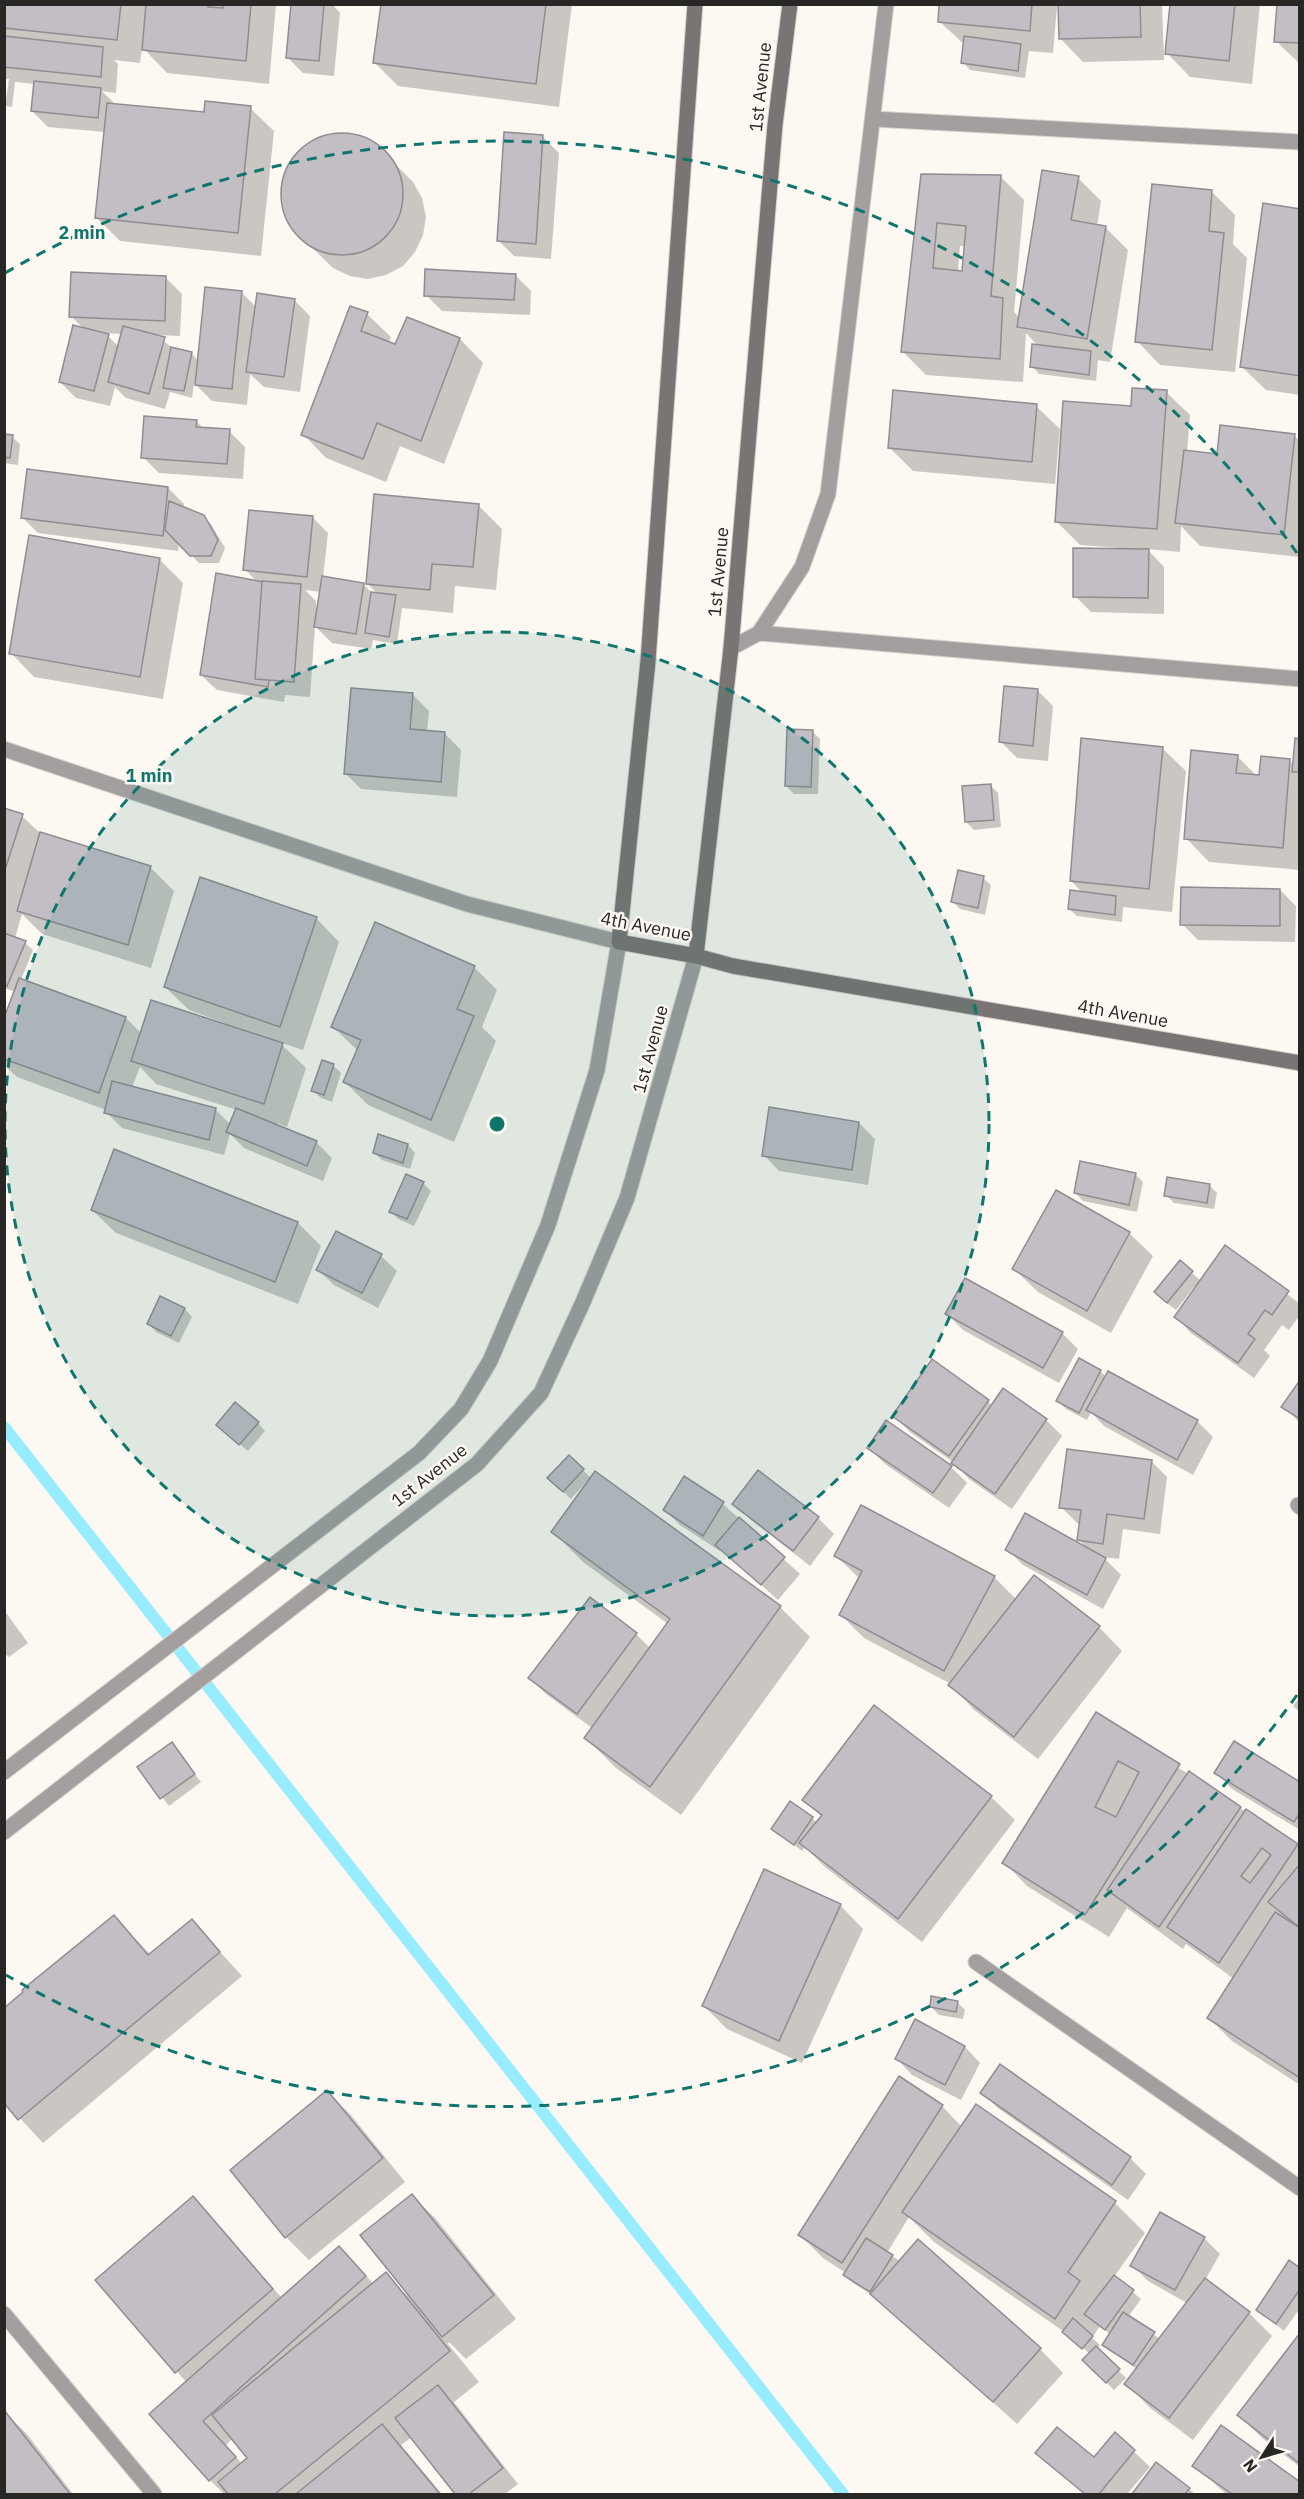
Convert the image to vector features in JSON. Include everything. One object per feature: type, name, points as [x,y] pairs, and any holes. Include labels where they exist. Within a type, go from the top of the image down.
[{"type":"main road","name":"1st Avenue","points":[[619,942],[648,662],[695,4]]},
{"type":"main road","name":"1st Avenue","points":[[696,956],[731,648],[775,125],[790,4]]},
{"type":"main road","name":"4th Avenue","points":[[619,942],[696,956],[733,966],[1299,1063]]},
{"type":"street","points":[[731,648],[759,633],[802,567],[828,494],[886,4]]},
{"type":"street","points":[[873,119],[1299,142]]},
{"type":"street","points":[[759,633],[1299,679]]},
{"type":"street","name":"4th Avenue","points":[[4,749],[467,904],[619,942]]},
{"type":"street","name":"1st Avenue","points":[[4,1772],[419,1453],[460,1409],[490,1361],[548,1225],[597,1070],[619,942]]},
{"type":"street","name":"1st Avenue","points":[[4,1832],[477,1464],[541,1393],[627,1198],[696,956]]},
{"type":"street","points":[[976,1962],[1299,2188]]},
{"type":"street","points":[[4,2314],[154,2494]]},
{"type":"building","points":[[4,4],[121,4],[117,40],[4,28]]},
{"type":"building","points":[[146,4],[209,4],[208,7],[223,8],[223,4],[251,4],[246,61],[142,50]]},
{"type":"building","points":[[291,4],[324,4],[319,61],[286,58]]},
{"type":"building","points":[[381,4],[546,4],[536,84],[373,63]]},
{"type":"building","points":[[939,4],[1032,4],[1030,31],[938,22]]},
{"type":"building","points":[[1058,4],[1140,4],[1141,37],[1059,39]]},
{"type":"building","points":[[1170,4],[1235,4],[1229,61],[1165,54]]},
{"type":"building","points":[[1277,4],[1300,4],[1300,43],[1274,42]]},
{"type":"building","points":[[4,36],[103,47],[101,77],[4,67]]},
{"type":"building","points":[[964,36],[1021,44],[1018,71],[961,63]]},
{"type":"building","points":[[34,81],[101,88],[98,118],[31,111]]},
{"type":"building","points":[[205,101],[251,106],[238,233],[95,218],[107,103],[204,112]]},
{"type":"building","points":[[504,132],[543,135],[536,244],[497,241]]},
{"type":"building","points":[[342,133],[365,138],[376,143],[385,151],[393,160],[398,171],[403,194],[398,217],[393,228],[385,237],[376,245],[365,250],[342,255],[319,250],[308,245],[299,237],[291,228],[286,217],[281,194],[286,171],[291,160],[299,151],[308,143],[319,138]]},
{"type":"building","points":[[1042,170],[1079,176],[1071,220],[1106,226],[1087,339],[1017,327]]},
{"type":"building","points":[[921,174],[1001,175],[991,296],[1003,298],[1000,359],[901,352]],"holes":[[[937,223],[966,226],[962,271],[933,268]]]},
{"type":"building","points":[[1152,184],[1212,190],[1209,231],[1224,233],[1212,350],[1135,342]]},
{"type":"building","points":[[1263,203],[1300,209],[1300,376],[1240,367]]},
{"type":"building","points":[[425,269],[516,274],[514,300],[424,296]]},
{"type":"building","points":[[71,272],[166,276],[165,321],[69,317]]},
{"type":"building","points":[[205,287],[242,291],[232,389],[195,385]]},
{"type":"building","points":[[257,293],[295,299],[284,377],[246,372]]},
{"type":"building","points":[[350,306],[368,312],[361,331],[395,344],[407,317],[460,338],[421,441],[377,423],[363,459],[301,435]]},
{"type":"building","points":[[73,325],[109,334],[94,391],[59,382]]},
{"type":"building","points":[[123,326],[165,337],[149,394],[108,382]]},
{"type":"building","points":[[1032,344],[1091,351],[1089,375],[1030,367]]},
{"type":"building","points":[[171,347],[192,352],[184,391],[163,388]]},
{"type":"building","points":[[1132,388],[1167,390],[1157,529],[1055,522],[1063,401],[1131,406]]},
{"type":"building","points":[[893,390],[1037,404],[1032,462],[888,448]]},
{"type":"building","points":[[144,416],[197,420],[196,427],[230,429],[227,464],[141,458]]},
{"type":"building","points":[[1220,425],[1295,434],[1284,535],[1175,523],[1184,450],[1217,454]]},
{"type":"building","points":[[4,434],[13,435],[10,458],[4,457]]},
{"type":"building","points":[[27,469],[168,487],[163,536],[21,518]]},
{"type":"building","points":[[374,494],[479,504],[473,567],[432,564],[430,590],[366,584]]},
{"type":"building","points":[[169,501],[204,515],[218,540],[211,556],[190,556],[165,530]]},
{"type":"building","points":[[249,510],[313,516],[307,577],[243,570]]},
{"type":"building","points":[[29,535],[160,558],[140,677],[9,654]]},
{"type":"building","points":[[1073,548],[1149,549],[1148,598],[1073,597]]},
{"type":"building","points":[[216,573],[285,586],[268,687],[200,675]]},
{"type":"building","points":[[322,576],[364,583],[356,634],[314,627]]},
{"type":"building","points":[[262,581],[301,584],[294,682],[255,679]]},
{"type":"building","points":[[371,592],[396,595],[389,637],[365,633]]},
{"type":"building","points":[[1004,686],[1038,689],[1033,746],[999,742]]},
{"type":"building","points":[[351,688],[413,693],[410,729],[445,732],[441,782],[344,774]]},
{"type":"building","points":[[787,729],[813,730],[811,787],[785,786]]},
{"type":"building","points":[[1081,738],[1163,747],[1149,889],[1070,881]]},
{"type":"building","points":[[1295,738],[1300,739],[1300,772],[1292,772]]},
{"type":"building","points":[[1191,750],[1238,755],[1236,773],[1259,775],[1261,756],[1290,759],[1283,848],[1184,839]]},
{"type":"building","points":[[991,784],[994,820],[965,822],[962,786]]},
{"type":"building","points":[[4,808],[23,814],[4,873]]},
{"type":"building","points":[[40,832],[151,866],[128,945],[17,911]]},
{"type":"building","points":[[958,870],[984,876],[978,908],[951,902]]},
{"type":"building","points":[[200,877],[317,917],[280,1027],[164,987]]},
{"type":"building","points":[[1181,887],[1280,889],[1280,926],[1180,925]]},
{"type":"building","points":[[1070,890],[1116,896],[1115,915],[1068,909]]},
{"type":"building","points":[[375,922],[475,966],[457,1009],[474,1016],[431,1120],[343,1082],[361,1040],[331,1027]]},
{"type":"building","points":[[4,933],[26,941],[7,986],[4,984]]},
{"type":"building","points":[[19,978],[126,1017],[99,1093],[4,1059],[4,1018]]},
{"type":"building","points":[[151,1000],[283,1043],[264,1104],[131,1061]]},
{"type":"building","points":[[322,1060],[334,1064],[324,1095],[311,1091]]},
{"type":"building","points":[[112,1081],[216,1108],[209,1140],[104,1113]]},
{"type":"building","points":[[769,1107],[859,1122],[852,1170],[762,1156]]},
{"type":"building","points":[[236,1108],[317,1141],[307,1166],[226,1132]]},
{"type":"building","points":[[378,1134],[408,1144],[403,1163],[373,1153]]},
{"type":"building","points":[[114,1149],[298,1222],[275,1282],[91,1210]]},
{"type":"building","points":[[1080,1161],[1136,1173],[1129,1205],[1074,1193]]},
{"type":"building","points":[[406,1174],[424,1182],[407,1219],[389,1212]]},
{"type":"building","points":[[1167,1177],[1210,1184],[1207,1203],[1164,1196]]},
{"type":"building","points":[[1056,1190],[1130,1232],[1087,1311],[1012,1269]]},
{"type":"building","points":[[336,1231],[382,1254],[362,1293],[316,1270]]},
{"type":"building","points":[[1225,1245],[1289,1291],[1272,1315],[1265,1310],[1248,1334],[1255,1339],[1238,1363],[1174,1317]]},
{"type":"building","points":[[1180,1260],[1193,1271],[1167,1303],[1154,1292]]},
{"type":"building","points":[[965,1278],[1063,1332],[1043,1368],[945,1314]]},
{"type":"building","points":[[160,1296],[185,1308],[171,1336],[147,1324]]},
{"type":"building","points":[[1079,1358],[1101,1370],[1079,1413],[1056,1401]]},
{"type":"building","points":[[932,1359],[989,1400],[949,1456],[892,1416]]},
{"type":"building","points":[[1108,1371],[1198,1420],[1177,1460],[1086,1410]]},
{"type":"building","points":[[1300,1380],[1300,1419],[1281,1407]]},
{"type":"building","points":[[1003,1388],[1047,1419],[995,1494],[951,1463]]},
{"type":"building","points":[[235,1402],[259,1422],[239,1445],[216,1425]]},
{"type":"building","points":[[886,1420],[952,1466],[933,1493],[867,1448]]},
{"type":"building","points":[[1067,1449],[1152,1460],[1144,1519],[1107,1514],[1103,1544],[1077,1540],[1081,1510],[1059,1508]]},
{"type":"building","points":[[569,1455],[584,1469],[563,1492],[547,1478]]},
{"type":"building","points":[[758,1470],[819,1517],[793,1551],[732,1504]]},
{"type":"building","points":[[595,1471],[781,1606],[650,1787],[584,1738],[670,1619],[551,1532]]},
{"type":"building","points":[[684,1476],[724,1502],[703,1536],[663,1510]]},
{"type":"building","points":[[861,1505],[995,1576],[944,1671],[839,1615],[862,1571],[834,1556]]},
{"type":"building","points":[[1025,1513],[1106,1558],[1087,1595],[1005,1550]]},
{"type":"building","points":[[739,1517],[785,1557],[761,1585],[715,1545]]},
{"type":"building","points":[[1034,1575],[1100,1626],[1014,1737],[948,1685]]},
{"type":"building","points":[[590,1597],[637,1633],[577,1714],[528,1678]]},
{"type":"building","points":[[874,1705],[992,1796],[898,1919],[799,1843],[822,1815],[802,1800]]},
{"type":"building","points":[[1096,1712],[1180,1764],[1085,1915],[1002,1863]],"holes":[[[1118,1761],[1139,1772],[1116,1817],[1095,1807]]]},
{"type":"building","points":[[1234,1741],[1300,1782],[1300,1813],[1294,1822],[1214,1773]]},
{"type":"building","points":[[172,1742],[195,1774],[160,1799],[137,1767]]},
{"type":"building","points":[[1189,1771],[1241,1807],[1159,1927],[1107,1890]]},
{"type":"building","points":[[790,1801],[813,1817],[794,1845],[771,1829]]},
{"type":"building","points":[[1246,1809],[1298,1844],[1219,1963],[1167,1927]],"holes":[[[1262,1848],[1271,1855],[1250,1883],[1241,1876]]]},
{"type":"building","points":[[1300,1864],[1300,1927],[1299,1927],[1268,1902]]},
{"type":"building","points":[[764,1869],[841,1904],[779,2041],[702,2006]]},
{"type":"building","points":[[1275,1912],[1300,1928],[1300,2078],[1207,2018]]},
{"type":"building","points":[[114,1915],[148,1955],[192,1919],[220,1952],[18,2120],[4,2103],[4,2008],[23,1992],[22,1990]]},
{"type":"building","points":[[931,1996],[958,2001],[956,2012],[930,2007]]},
{"type":"building","points":[[915,2019],[965,2046],[945,2085],[895,2059]]},
{"type":"building","points":[[1000,2064],[1131,2157],[1112,2185],[980,2093]]},
{"type":"building","points":[[899,2076],[943,2105],[842,2263],[798,2235]]},
{"type":"building","points":[[327,2090],[383,2158],[285,2238],[230,2170]]},
{"type":"building","points":[[976,2104],[1116,2201],[1068,2272],[1080,2281],[1055,2319],[902,2212]]},
{"type":"building","points":[[412,2194],[494,2295],[442,2337],[360,2235]]},
{"type":"building","points":[[193,2196],[273,2289],[175,2373],[95,2280]]},
{"type":"building","points":[[1160,2212],[1205,2237],[1175,2290],[1130,2266]]},
{"type":"building","points":[[866,2238],[893,2255],[870,2292],[843,2275]]},
{"type":"building","points":[[918,2239],[1041,2348],[993,2402],[870,2294]]},
{"type":"building","points":[[339,2246],[366,2276],[203,2421],[236,2457],[209,2481],[149,2414]]},
{"type":"building","points":[[1289,2260],[1300,2268],[1300,2289],[1276,2324],[1256,2310]]},
{"type":"building","points":[[386,2272],[450,2351],[275,2494],[228,2494],[218,2482],[247,2458],[212,2415]]},
{"type":"building","points":[[1114,2275],[1134,2290],[1105,2330],[1084,2314]]},
{"type":"building","points":[[1205,2278],[1250,2312],[1169,2418],[1124,2384]]},
{"type":"building","points":[[1123,2312],[1155,2332],[1133,2365],[1102,2345]]},
{"type":"building","points":[[1073,2318],[1093,2336],[1082,2349],[1062,2332]]},
{"type":"building","points":[[1300,2333],[1300,2464],[1237,2415]]},
{"type":"building","points":[[1096,2346],[1120,2369],[1106,2383],[1082,2360]]},
{"type":"building","points":[[438,2385],[503,2468],[469,2494],[455,2494],[395,2418]]},
{"type":"building","points":[[4,2410],[70,2494],[4,2494]]},
{"type":"building","points":[[382,2424],[440,2494],[296,2494]]},
{"type":"building","points":[[1221,2425],[1300,2482],[1300,2494],[1232,2494],[1192,2466]]},
{"type":"building","points":[[1057,2427],[1094,2457],[1115,2432],[1135,2450],[1099,2494],[1085,2494],[1035,2453]]},
{"type":"building","points":[[1156,2462],[1190,2488],[1185,2494],[1132,2494]]},
{"type":"waterway","points":[[4,1427],[843,2494]]}]
